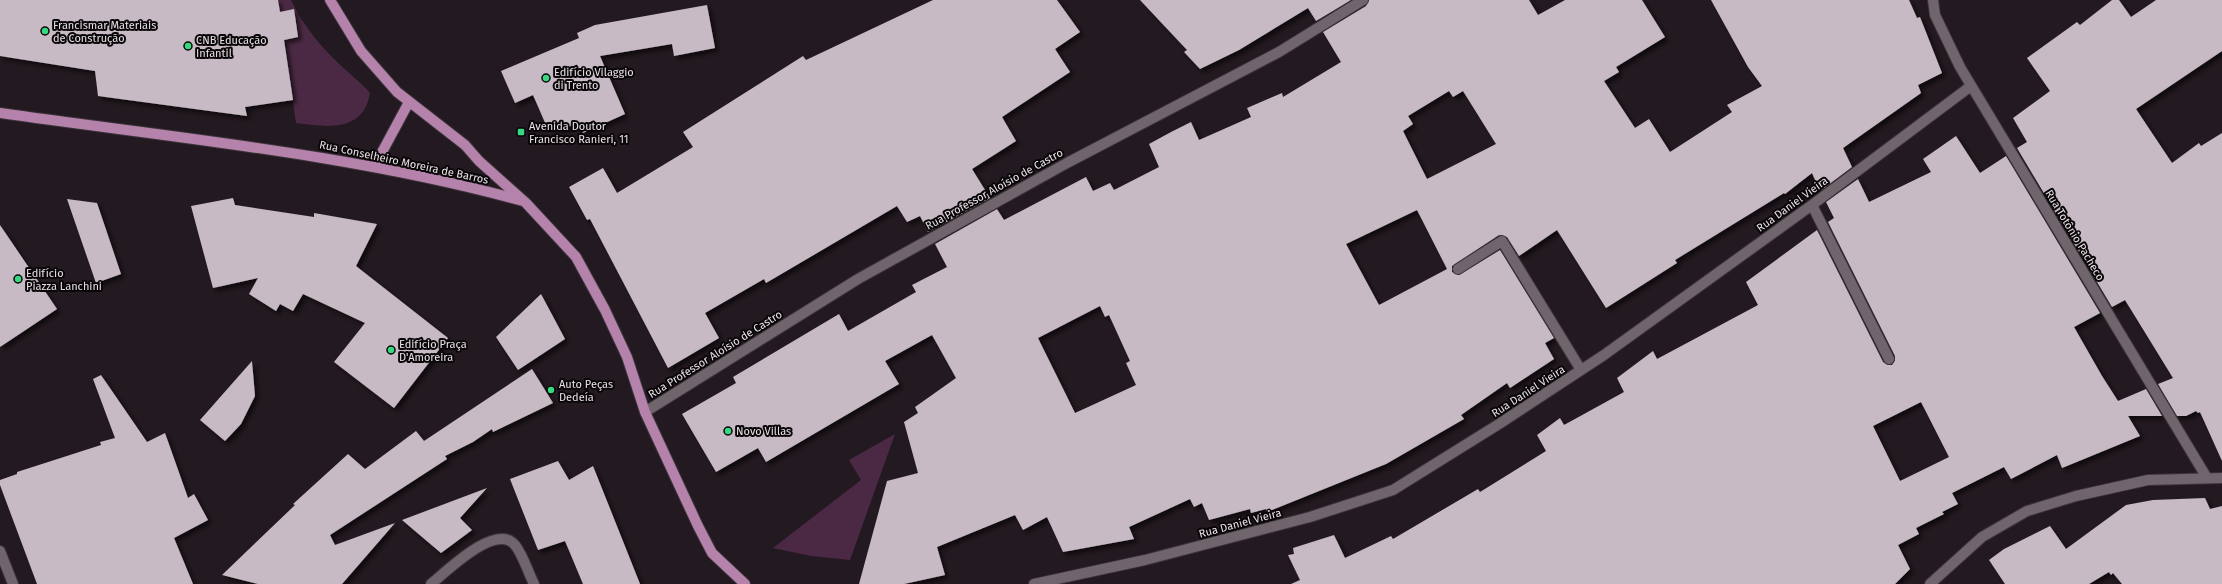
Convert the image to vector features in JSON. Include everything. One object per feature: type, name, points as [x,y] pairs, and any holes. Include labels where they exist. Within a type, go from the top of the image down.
[{"type":"main road","points":[[330,0],[361,51],[397,92],[465,145],[479,161],[526,203],[576,257],[605,310],[627,357],[644,412],[712,553],[745,584]]},
{"type":"main road","points":[[374,167],[409,102]]},
{"type":"main road","name":"Rua Conselheiro Moreira de Barros","points":[[0,113],[306,155],[459,184],[526,203]]},
{"type":"street","name":"Rua Professor Aloísio de Castro","points":[[644,412],[858,279],[1067,163],[1279,52],[1363,0]]},
{"type":"street","name":"Rua Totônio Pacheco","points":[[1933,0],[1935,15],[1971,86],[2207,478]]},
{"type":"street","name":"Rua Daniel Vieira","points":[[1034,584],[1145,560],[1295,521],[1393,490],[1499,424],[1581,370],[1812,205],[1971,86]]},
{"type":"street","points":[[1812,205],[1889,360]]},
{"type":"street","points":[[1458,269],[1502,241],[1581,370]]},
{"type":"street","points":[[1930,584],[1982,537],[2026,511],[2076,496],[2148,480],[2222,478]]},
{"type":"street","points":[[431,584],[475,549],[499,538],[507,540],[515,545],[534,584]]},
{"type":"street","points":[[0,551],[13,584]]},
{"type":"shaded area","points":[[278,0],[291,0],[308,29],[323,47],[370,93],[366,106],[360,115],[352,121],[331,126],[296,123]]},
{"type":"shaded area","points":[[895,434],[850,560],[811,556],[773,548],[861,480],[849,460]]},
{"type":"building","points":[[0,0],[278,0],[280,12],[294,9],[298,37],[284,40],[293,100],[245,107],[247,116],[98,96],[95,71],[0,56]]},
{"type":"building","points":[[933,0],[1057,0],[1080,32],[1055,49],[1070,72],[1002,117],[1016,141],[972,169],[990,198],[928,232],[920,216],[907,222],[897,206],[766,283],[764,279],[705,313],[719,338],[668,368],[590,219],[587,220],[569,187],[603,168],[617,193],[693,147],[683,132],[803,56],[806,60]]},
{"type":"building","points":[[1140,0],[1351,0],[1316,21],[1308,8],[1239,50],[1200,69],[1184,52],[1187,50]]},
{"type":"building","points":[[1369,0],[1529,0],[1538,15],[1565,0],[1642,0],[1665,37],[1616,67],[1619,72],[1604,81],[1635,128],[1649,119],[1670,152],[1732,112],[1727,105],[1762,86],[1748,67],[1711,0],[1909,0],[1917,18],[1920,17],[1942,73],[1918,85],[1921,93],[1843,148],[1852,167],[1820,191],[1812,173],[1785,194],[1784,193],[1675,260],[1677,263],[1606,308],[1557,230],[1519,256],[1507,237],[1499,235],[1452,266],[1452,272],[1459,275],[1500,250],[1554,338],[1545,343],[1554,359],[1510,388],[1507,383],[1461,415],[1464,419],[1386,464],[1267,512],[1266,509],[1251,513],[1250,509],[1209,520],[1202,503],[1194,507],[1190,499],[1129,527],[1134,539],[1063,552],[1047,517],[1023,530],[1015,515],[937,547],[945,575],[904,584],[859,584],[887,481],[918,473],[904,422],[918,413],[915,407],[956,378],[932,335],[885,361],[899,384],[766,462],[758,448],[716,472],[682,414],[736,383],[733,377],[839,314],[848,331],[916,292],[912,285],[947,267],[935,244],[997,209],[1004,220],[1086,177],[1093,191],[1110,183],[1114,190],[1159,167],[1149,144],[1171,132],[1191,122],[1199,140],[1251,117],[1247,108],[1282,93],[1283,97],[1341,62],[1323,32],[1366,6]],"holes":[[[1449,91],[1453,97],[1463,91],[1496,144],[1427,179],[1403,131],[1413,124],[1408,116]],[[1417,210],[1447,269],[1379,305],[1346,244]],[[1100,306],[1105,317],[1109,315],[1130,361],[1126,363],[1136,385],[1075,413],[1038,338]]]},
{"type":"building","points":[[2112,0],[2119,0],[2131,17],[2156,0],[2222,0],[2222,51],[2136,109],[2172,163],[2199,143],[2201,146],[2222,133],[2222,461],[2200,412],[2198,413],[2196,411],[2186,416],[2177,416],[2158,384],[2173,378],[2125,300],[2112,307],[2017,148],[2027,142],[2013,118],[2050,91],[2027,58],[2077,22],[2080,25]]},
{"type":"building","points":[[707,5],[715,48],[674,56],[672,44],[600,56],[625,114],[583,133],[579,122],[562,130],[546,125],[533,95],[515,103],[501,71],[579,38],[577,33],[595,25]]},
{"type":"building","points":[[1956,136],[1980,173],[2006,156],[2100,313],[2074,327],[2102,376],[2118,401],[2146,389],[2162,416],[2128,416],[2140,436],[2062,468],[2057,455],[2011,479],[2004,467],[1952,493],[1958,504],[1942,512],[1944,514],[1916,528],[1919,534],[1898,545],[1910,569],[1895,584],[1291,584],[1300,580],[1288,555],[1294,554],[1293,548],[1334,535],[1345,558],[1391,536],[1393,539],[1478,489],[1480,492],[1546,451],[1537,435],[1560,418],[1564,425],[1624,392],[1617,378],[1653,351],[1657,359],[1758,305],[1746,282],[1817,230],[1883,362],[1888,365],[1892,365],[1895,360],[1895,356],[1828,222],[1834,218],[1826,202],[1858,179],[1869,202],[1931,172],[1923,159]],"holes":[[[1921,402],[1949,457],[1900,481],[1873,426]]]},
{"type":"building","points":[[233,198],[235,205],[314,217],[314,213],[377,224],[356,266],[448,338],[394,408],[334,362],[365,323],[303,294],[293,311],[280,304],[276,311],[249,294],[258,278],[213,288],[191,206]]},
{"type":"building","points":[[67,199],[97,203],[121,274],[96,283]]},
{"type":"building","name":"Edifício Piazza Lanchini","points":[[0,225],[57,309],[0,347]]},
{"type":"building","points":[[541,294],[565,339],[518,370],[496,337]]},
{"type":"building","points":[[252,361],[255,396],[241,424],[225,441],[200,420]]},
{"type":"building","points":[[532,369],[553,403],[493,432],[492,429],[473,442],[445,456],[447,459],[330,535],[335,545],[395,523],[342,584],[258,584],[222,575],[295,505],[293,504],[348,454],[365,469],[416,431],[424,441]]},
{"type":"building","points":[[101,375],[147,442],[165,433],[188,498],[194,494],[208,520],[174,538],[193,584],[37,584],[0,485],[0,480],[17,474],[17,472],[101,445],[100,442],[115,438],[93,379]]},
{"type":"building","points":[[558,461],[569,480],[593,466],[640,584],[583,584],[565,541],[538,550],[510,479]]},
{"type":"building","points":[[487,488],[460,518],[472,530],[441,553],[402,520]]},
{"type":"building","points":[[2205,498],[2210,509],[2222,506],[2222,584],[2122,584],[2113,573],[2111,575],[2109,572],[2089,584],[2005,584],[1989,560],[2004,549],[2050,526],[2066,549],[2126,505],[2153,500]]},
{"type":"place","name":"Francismar Materiais de Construção","points":[[45,31]]},
{"type":"place","name":"CNB Educação Infantil","points":[[188,46]]},
{"type":"place","name":"Edifício Vilaggio di Trento","points":[[546,78]]},
{"type":"place","name":"Avenida Doutor Francisco Ranieri, 11","points":[[521,132]]},
{"type":"place","name":"Edifício Piazza Lanchini","points":[[18,279]]},
{"type":"place","name":"Edifício Praça D'Amoreira","points":[[391,350]]},
{"type":"place","name":"Auto Peças Dedeía","points":[[551,390]]},
{"type":"place","name":"Novo Villas","points":[[728,431]]}]
